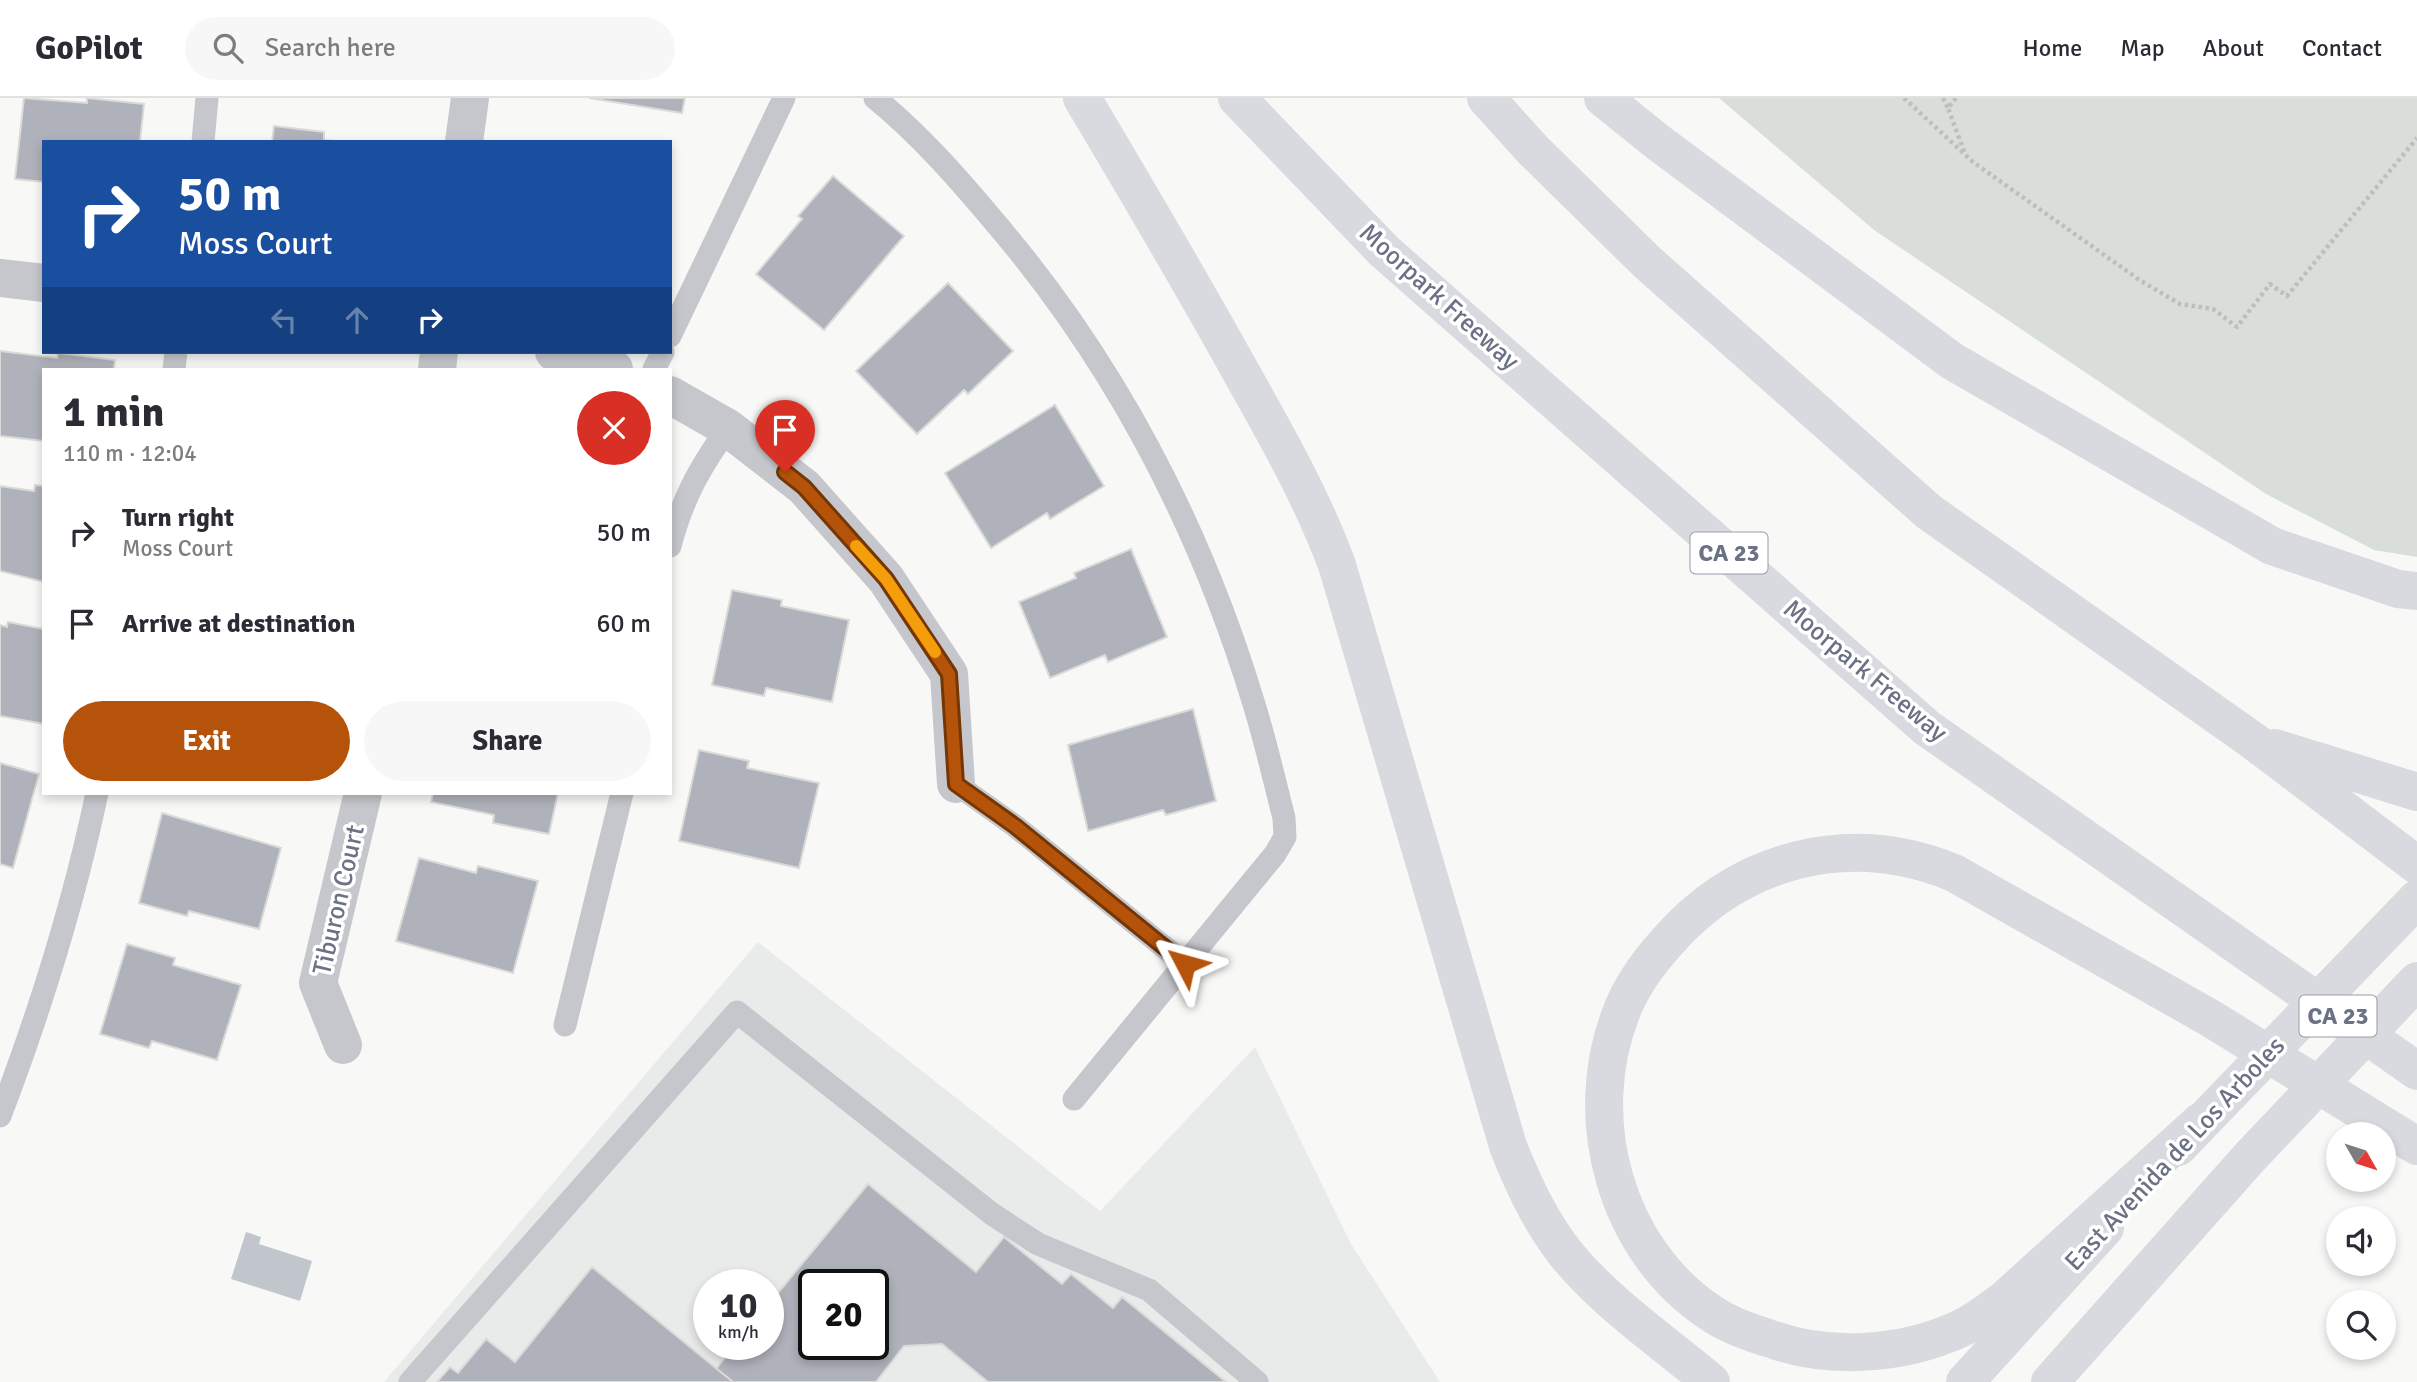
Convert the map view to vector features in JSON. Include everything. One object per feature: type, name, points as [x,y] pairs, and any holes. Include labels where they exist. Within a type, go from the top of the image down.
[{"type":"main road","points":[[1082,98],[1194,288],[1298,475],[1322,524],[1337,565],[1508,1146],[1526,1193],[1567,1254],[1614,1301],[1711,1382]]},
{"type":"main road","name":"Moorpark Freeway","points":[[1237,98],[1384,251],[1927,728],[2417,1072]]},
{"type":"main road","points":[[1486,98],[1533,150],[1647,262],[1929,512],[2252,740],[2417,865]]},
{"type":"main road","points":[[1603,98],[1658,143],[1952,361],[2272,546],[2398,589],[2417,591]]},
{"type":"main road","points":[[2252,740],[2417,792]]},
{"type":"main road","points":[[2200,1122],[2004,1300],[1975,1321],[1951,1333],[1920,1343],[1851,1352],[1819,1350],[1760,1336],[1710,1312],[1678,1284],[1649,1252],[1633,1228],[1616,1187],[1604,1119],[1606,1062],[1621,1012],[1636,981],[1673,934],[1708,902],[1762,869],[1807,858],[1873,854],[1915,859],[1944,869],[2210,1018],[2409,1142]]},
{"type":"main road","name":"East Avenida de Los Arboles","points":[[1965,1382],[2200,1122],[2417,899]]},
{"type":"main road","points":[[2050,1382],[2249,1158],[2417,981]]},
{"type":"street","points":[[464,140],[470,98]]},
{"type":"street","points":[[0,278],[42,283]]},
{"type":"street","points":[[561,354],[610,368]]},
{"type":"street","points":[[672,396],[728,428],[804,487],[886,579],[949,674],[956,784]]},
{"type":"street","name":"Tiburon Court","points":[[343,1045],[318,983],[363,795]]},
{"type":"lane","points":[[202,140],[207,98]]},
{"type":"lane","points":[[672,333],[784,98]]},
{"type":"lane","points":[[875,98],[946,165],[1023,255],[1095,355],[1178,504],[1231,636],[1253,702],[1284,818],[1285,837],[1275,854],[1074,1099]]},
{"type":"lane","points":[[672,538],[681,504],[704,462],[728,428]]},
{"type":"lane","points":[[956,784],[1015,826],[1185,964]]},
{"type":"lane","points":[[0,1116],[20,1065],[83,862],[97,795]]},
{"type":"lane","points":[[565,1025],[622,795]]},
{"type":"lane","points":[[410,1382],[737,1012],[992,1214],[1038,1244],[1149,1290],[1257,1382]]},
{"type":"path","points":[[1904,98],[1966,155],[2141,281],[2180,304],[2213,309],[2236,327],[2270,284],[2287,296],[2417,138]]},
{"type":"path","points":[[1943,98],[1966,155]]},
{"type":"path","points":[[1948,108],[1956,98]]},
{"type":"shaded area","points":[[1719,98],[2417,98],[2417,557],[2374,550],[2266,494],[1874,230]]},
{"type":"shaded area","points":[[758,942],[1100,1211],[1255,1047],[1351,1244],[1440,1382],[384,1382]]},
{"type":"shaded area","points":[[246,1232],[261,1237],[259,1244],[312,1261],[300,1301],[231,1279]]},
{"type":"building","points":[[24,98],[87,103],[87,98],[144,104],[140,140],[42,140],[42,182],[15,179]]},
{"type":"building","points":[[589,98],[685,98],[682,113]]},
{"type":"building","points":[[274,126],[324,132],[324,140],[272,140]]},
{"type":"building","points":[[833,176],[904,236],[824,330],[756,274],[802,219],[798,216]]},
{"type":"building","points":[[948,283],[1013,351],[968,394],[964,390],[917,434],[856,371]]},
{"type":"building","points":[[0,351],[57,358],[58,354],[66,354],[115,360],[114,368],[42,368],[42,441],[0,436]]},
{"type":"building","points":[[1055,405],[1104,486],[1050,519],[1047,513],[991,548],[945,473]]},
{"type":"building","points":[[35,485],[42,486],[42,582],[0,571],[0,486],[34,491]]},
{"type":"building","points":[[1131,549],[1167,637],[1108,662],[1105,655],[1050,678],[1019,602],[1076,578],[1074,573]]},
{"type":"building","points":[[732,590],[782,600],[781,606],[849,620],[832,702],[766,688],[764,696],[712,685]]},
{"type":"building","points":[[8,622],[42,629],[42,724],[0,716],[0,625],[7,627]]},
{"type":"building","points":[[1193,709],[1216,801],[1166,815],[1163,810],[1088,831],[1068,745]]},
{"type":"building","points":[[699,750],[749,761],[747,768],[819,783],[799,868],[679,841]]},
{"type":"building","points":[[0,763],[39,774],[13,868],[0,864]]},
{"type":"building","points":[[433,795],[558,795],[549,834],[493,823],[494,815],[431,802]]},
{"type":"building","points":[[162,813],[281,848],[259,929],[189,911],[187,916],[139,903]]},
{"type":"building","points":[[419,858],[476,873],[478,866],[538,881],[513,973],[396,941]]},
{"type":"building","points":[[127,944],[175,958],[173,965],[241,985],[217,1060],[152,1041],[149,1048],[100,1034]]},
{"type":"building","points":[[868,1184],[976,1272],[1004,1237],[1062,1284],[1071,1274],[1113,1308],[1122,1297],[1226,1382],[988,1382],[942,1344],[904,1346],[876,1382],[733,1382],[716,1369],[723,1360],[784,1360],[784,1286]]},
{"type":"building","points":[[592,1267],[693,1349],[693,1360],[706,1360],[733,1382],[437,1382],[450,1367],[458,1373],[486,1339],[515,1362]]},
{"type":"slow traffic","points":[[856,546],[886,579],[935,652]]},
{"type":"route","points":[[785,472],[804,487],[886,579],[949,674],[956,784],[1015,826],[1185,964]]}]
